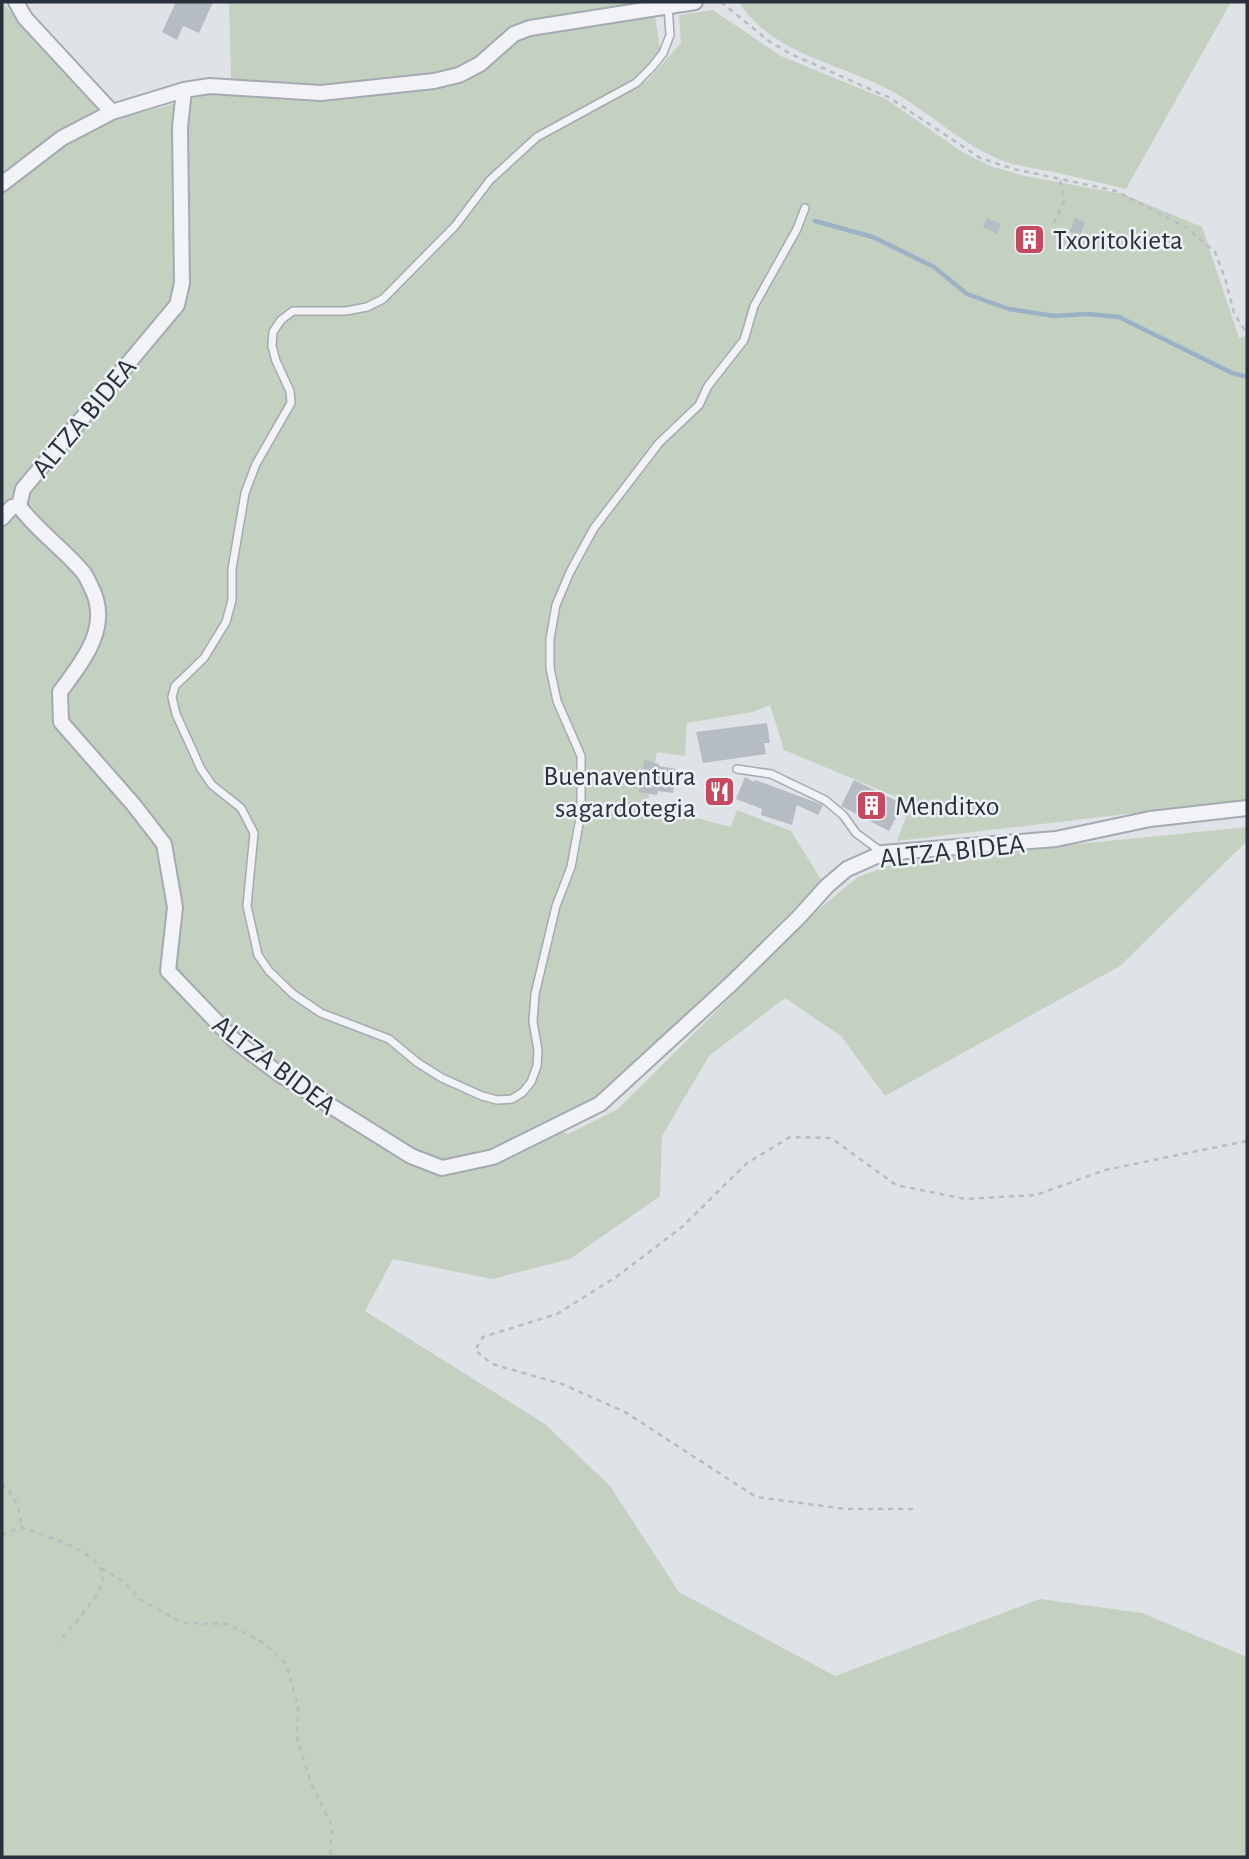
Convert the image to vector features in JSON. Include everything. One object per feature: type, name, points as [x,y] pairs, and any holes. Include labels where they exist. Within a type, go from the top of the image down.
[{"type":"street","points":[[16,2],[25,18],[112,112]]},
{"type":"street","points":[[2,184],[62,138],[112,112],[184,90],[211,86],[321,93],[434,81],[459,75],[480,64],[514,34],[530,28],[695,2]]},
{"type":"street","name":"ALTZA BIDEA","points":[[184,90],[180,127],[182,283],[177,305],[23,489],[19,506],[30,521],[84,573],[98,603],[97,633],[84,660],[60,692],[61,722],[133,804],[164,844],[175,907],[168,971],[233,1039],[278,1073],[411,1156],[442,1168],[493,1157],[600,1104],[732,983],[847,869],[883,853],[1056,839],[1150,819],[1247,808]]},
{"type":"street","points":[[2,517],[12,507],[19,506]]},
{"type":"lane","points":[[669,4],[670,35],[663,53],[652,67],[636,83],[537,138],[490,180],[456,226],[383,299],[367,307],[346,311],[293,312],[281,320],[273,332],[272,346],[290,391],[291,403],[256,464],[244,493],[232,569],[232,600],[226,622],[204,658],[175,686],[172,697],[176,714],[201,769],[212,785],[241,808],[254,833],[247,906],[258,955],[269,971],[293,994],[321,1013],[389,1039],[418,1063],[482,1096],[498,1100],[512,1099],[523,1092],[531,1082],[537,1066],[538,1050],[533,1023],[535,994],[556,906],[571,867],[582,813],[581,756],[557,701],[550,668],[550,639],[556,606],[570,572],[594,528],[659,443],[699,405],[708,386],[744,340],[754,306],[797,229],[805,208]]},
{"type":"lane","points":[[737,769],[771,774],[825,800],[843,814],[856,833],[883,853]]},
{"type":"path","points":[[721,2],[770,42],[890,98],[980,158],[995,164],[1116,191],[1187,228],[1215,252],[1234,313],[1247,334]]},
{"type":"path","points":[[1054,223],[1064,201],[1060,179]]},
{"type":"path","points":[[914,1509],[846,1509],[756,1497],[625,1412],[562,1384],[492,1364],[475,1350],[483,1337],[557,1314],[616,1277],[682,1227],[747,1163],[790,1137],[831,1138],[896,1185],[965,1199],[1036,1195],[1105,1170],[1247,1141]]},
{"type":"path","points":[[2,1483],[14,1497],[21,1512],[21,1527]]},
{"type":"path","points":[[2,1535],[21,1527],[88,1554],[101,1568],[124,1582],[139,1599],[183,1623],[227,1624],[264,1643],[286,1664],[298,1705],[297,1738],[310,1781],[332,1826],[330,1857]]},
{"type":"path","points":[[58,1642],[90,1604],[103,1582],[101,1568]]},
{"type":"green space","points":[[2,2],[109,121],[218,92],[322,100],[457,83],[486,66],[522,38],[553,29],[655,17],[660,48],[645,83],[681,43],[679,15],[713,10],[781,56],[886,99],[964,153],[990,166],[1025,176],[1123,194],[1202,227],[1239,338],[1247,335],[1247,800],[897,841],[911,803],[784,750],[770,705],[753,712],[687,723],[685,756],[657,752],[647,805],[731,827],[737,810],[791,831],[822,881],[689,1013],[597,1098],[547,1125],[568,1134],[618,1109],[820,908],[858,877],[898,862],[1247,827],[1247,841],[1120,966],[885,1096],[841,1036],[785,998],[709,1056],[662,1136],[660,1196],[570,1259],[492,1279],[393,1259],[365,1311],[545,1424],[610,1486],[679,1592],[835,1676],[1040,1599],[1142,1613],[1247,1657],[1247,1857],[2,1857]]},
{"type":"green space","points":[[229,2],[661,2],[542,21],[456,70],[432,76],[303,88],[231,79]]},
{"type":"green space","points":[[739,2],[1231,2],[1126,189],[1018,165],[991,156],[902,97],[792,48],[772,36],[754,21]]},
{"type":"building","points":[[176,2],[213,2],[199,33],[183,26],[177,40],[162,32]]},
{"type":"building","points":[[987,218],[1001,224],[997,234],[983,227]]},
{"type":"building","points":[[1075,218],[1085,222],[1080,235],[1070,232]]},
{"type":"building","name":"Txoritokieta","points":[[1024,224],[1046,238],[1036,255],[1013,241]]},
{"type":"building","points":[[767,723],[770,743],[764,743],[766,754],[703,763],[696,732]]},
{"type":"building","points":[[644,760],[676,769],[673,793],[658,791],[657,795],[639,792]]},
{"type":"building","name":"Buenaventura sagardotegia","points":[[708,777],[732,778],[731,805],[707,805]]},
{"type":"building","points":[[745,777],[823,805],[818,815],[797,805],[792,825],[761,815],[762,809],[736,799]]},
{"type":"building","name":"Menditxo","points":[[854,780],[903,804],[889,831],[841,806]]},
{"type":"waterway","points":[[815,221],[873,237],[934,267],[967,294],[1009,309],[1054,316],[1088,314],[1119,317],[1232,373],[1247,377]]},
{"type":"place","name":"Txoritokieta","points":[[1030,239]]},
{"type":"place","name":"Buenaventura sagardotegia","points":[[719,791]]},
{"type":"place","name":"Menditxo","points":[[872,805]]}]
